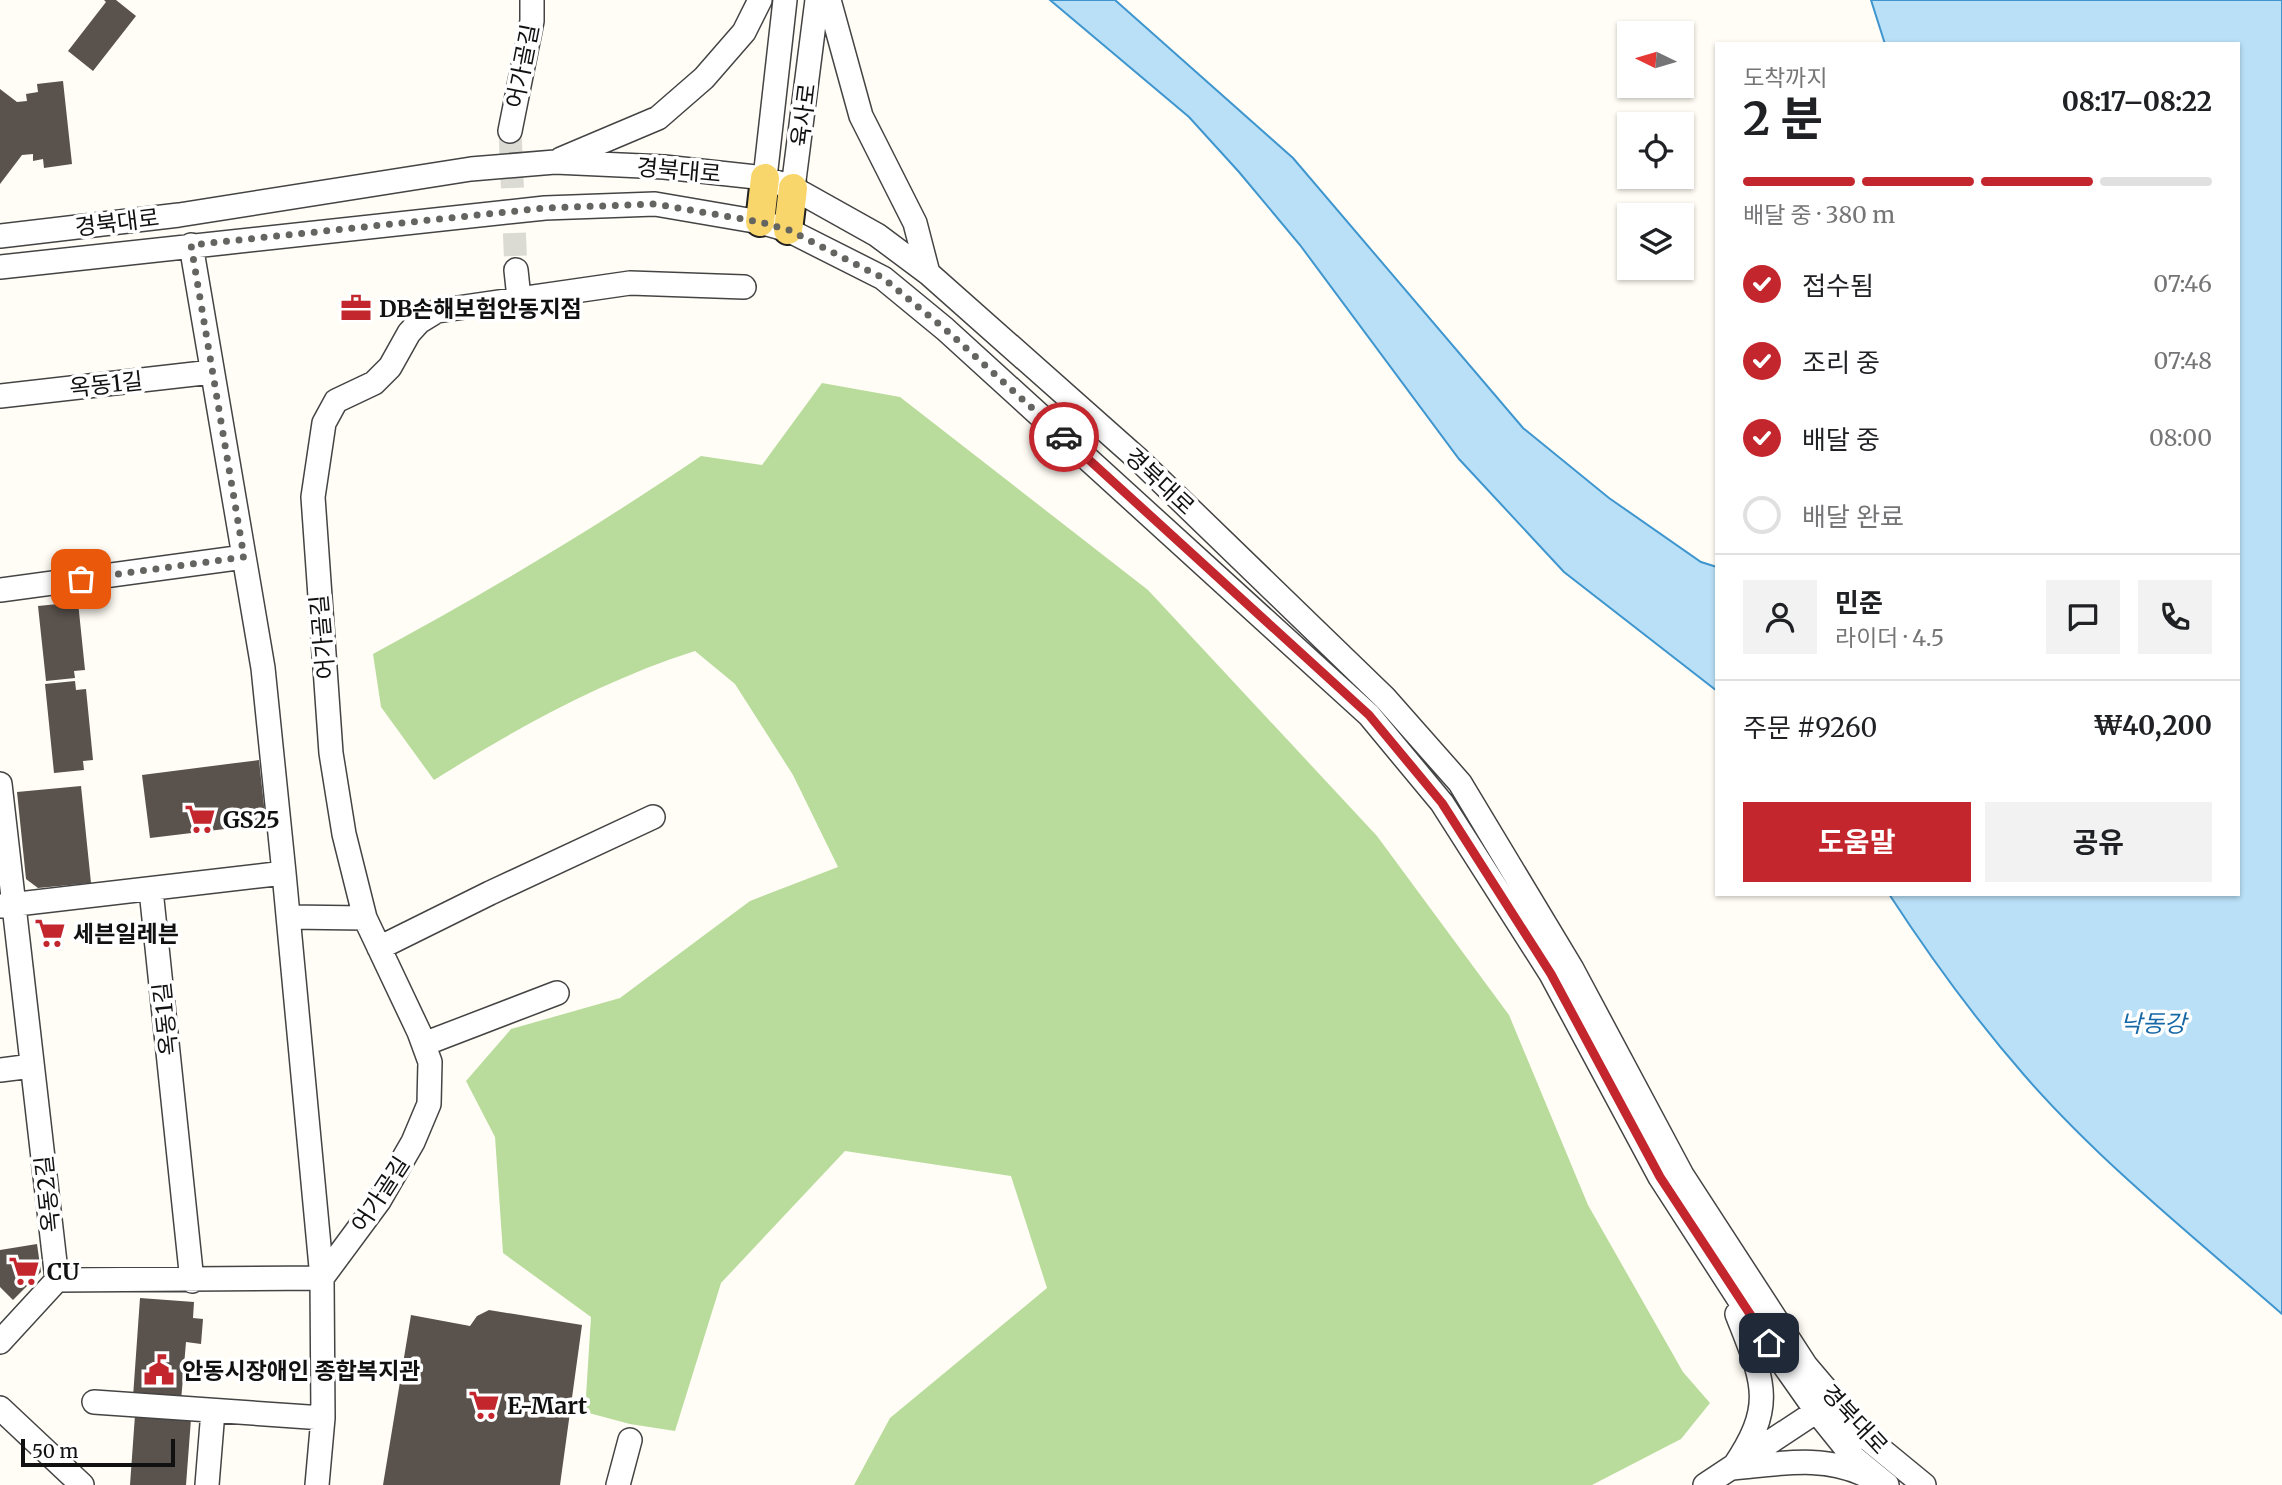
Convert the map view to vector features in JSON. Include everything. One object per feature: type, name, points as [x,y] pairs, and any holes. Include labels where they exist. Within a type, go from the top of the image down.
[{"type":"main road","name":"육사로","points":[[760,222],[765,178]]},
{"type":"main road","name":"육사로","points":[[789,230],[793,188]]},
{"type":"street","name":"어가골길","points":[[510,131],[532,21],[532,0]]},
{"type":"street","points":[[704,78],[734,24],[743,0]]},
{"type":"street","points":[[555,162],[658,118],[704,78],[744,32],[760,0]]},
{"type":"street","name":"육사로","points":[[765,178],[785,0]]},
{"type":"street","name":"육사로","points":[[793,188],[817,0]]},
{"type":"street","points":[[828,0],[861,116],[915,223],[928,273]]},
{"type":"street","name":"경북대로","points":[[0,236],[179,215],[471,169],[555,162],[664,167],[765,178],[793,188],[877,235],[928,273],[1139,460],[1385,698],[1460,783],[1572,970],[1682,1175],[1806,1366],[1854,1458],[1885,1485]]},
{"type":"street","name":"경북대로","points":[[0,267],[545,208],[655,204],[760,222],[789,230],[883,278],[945,329],[1369,715],[1442,803],[1544,963],[1660,1177],[1721,1272],[1825,1406],[1924,1485]]},
{"type":"street","points":[[191,245],[263,667],[289,917],[323,1278],[323,1418],[317,1485]]},
{"type":"street","points":[[516,270],[519,298]]},
{"type":"street","name":"어가골길","points":[[323,1278],[379,1201],[413,1142],[429,1104],[430,1062],[365,918],[344,834],[331,753],[313,497],[324,423],[336,401],[374,383],[419,321],[437,311],[630,283],[744,287]]},
{"type":"street","name":"옥동1길","points":[[0,396],[212,372]]},
{"type":"street","points":[[0,590],[244,557]]},
{"type":"street","name":"옥동2길","points":[[0,783],[7,905],[32,1066],[57,1280]]},
{"type":"street","points":[[379,948],[653,817]]},
{"type":"street","points":[[7,905],[284,873]]},
{"type":"street","name":"옥동1길","points":[[151,890],[192,1281]]},
{"type":"street","points":[[289,917],[365,918]]},
{"type":"street","points":[[424,1044],[557,993]]},
{"type":"street","points":[[0,1070],[32,1066]]},
{"type":"street","points":[[1721,1272],[1759,1371],[1762,1394],[1757,1425],[1747,1448],[1733,1468]]},
{"type":"street","points":[[0,1342],[57,1280],[323,1278]]},
{"type":"street","points":[[94,1402],[323,1418]]},
{"type":"street","points":[[1705,1485],[1825,1406]]},
{"type":"street","points":[[0,1408],[82,1485]]},
{"type":"street","points":[[207,1485],[213,1411]]},
{"type":"street","points":[[618,1485],[630,1440]]},
{"type":"street","points":[[1733,1468],[1792,1463],[1833,1464],[1856,1470],[1885,1485]]},
{"type":"green space","points":[[822,383],[900,397],[1148,590],[1377,836],[1509,1015],[1588,1205],[1683,1372],[1710,1403],[1681,1439],[1592,1485],[854,1485],[890,1418],[1047,1288],[1011,1176],[845,1151],[721,1283],[675,1431],[630,1424],[585,1412],[591,1317],[503,1253],[495,1137],[466,1081],[511,1029],[620,998],[750,901],[838,867],[793,775],[735,684],[695,651],[626,677],[560,707],[434,780],[381,707],[373,654],[540,559],[701,456],[762,465]]},
{"type":"water","points":[[1050,0],[1115,0],[1293,158],[1523,428],[1609,498],[1701,562],[1715,566],[1715,689],[1564,572],[1459,459],[1300,245],[1189,117]]},
{"type":"water","name":"낙동강","points":[[1871,0],[2282,0],[2282,1314],[2085,1140],[2025,1076],[1937,965],[1890,896],[2240,896],[2240,42],[1884,42]]},
{"type":"building","points":[[104,0],[116,0],[136,16],[93,71],[68,51],[106,2]]},
{"type":"building","points":[[63,81],[72,164],[44,168],[43,159],[33,161],[33,154],[22,155],[0,184],[0,89],[17,102],[27,101],[26,94],[38,92],[37,84]]},
{"type":"building","points":[[78,602],[85,670],[74,671],[75,678],[46,681],[38,606]]},
{"type":"building","points":[[75,681],[76,690],[86,689],[93,760],[83,761],[84,770],[54,773],[45,684]]},
{"type":"building","points":[[259,760],[266,824],[150,838],[142,775]]},
{"type":"building","points":[[81,786],[91,883],[38,888],[26,879],[17,792]]},
{"type":"building","points":[[37,1244],[41,1272],[13,1300],[0,1287],[0,1250]]},
{"type":"building","name":"안동시장애인 종합복지관","points":[[140,1298],[194,1302],[193,1318],[203,1319],[201,1344],[186,1342],[181,1401],[133,1397]]},
{"type":"building","name":"E-Mart","points":[[489,1310],[582,1325],[560,1485],[383,1485],[411,1315],[470,1326],[477,1316]]},
{"type":"building","points":[[135,1415],[191,1419],[186,1485],[130,1485]]},
{"type":"tunnel","points":[[510,131],[516,270]]},
{"type":"way so far","points":[[81,579],[244,557],[191,245],[545,208],[655,204],[760,222],[789,230],[883,278],[945,329],[1064,437]]},
{"type":"place","name":"DB손해보험안동지점","points":[[356,308]]},
{"type":"place","name":"GS25","points":[[200,819]]},
{"type":"place","name":"세븐일레븐","points":[[50,933]]},
{"type":"place","name":"CU","points":[[24,1271]]},
{"type":"place","name":"안동시장애인 종합복지관","points":[[159,1370]]},
{"type":"place","name":"E-Mart","points":[[484,1405]]},
{"type":"route","points":[[1064,437],[1369,715],[1442,803],[1551,974],[1660,1177],[1769,1343]]}]
